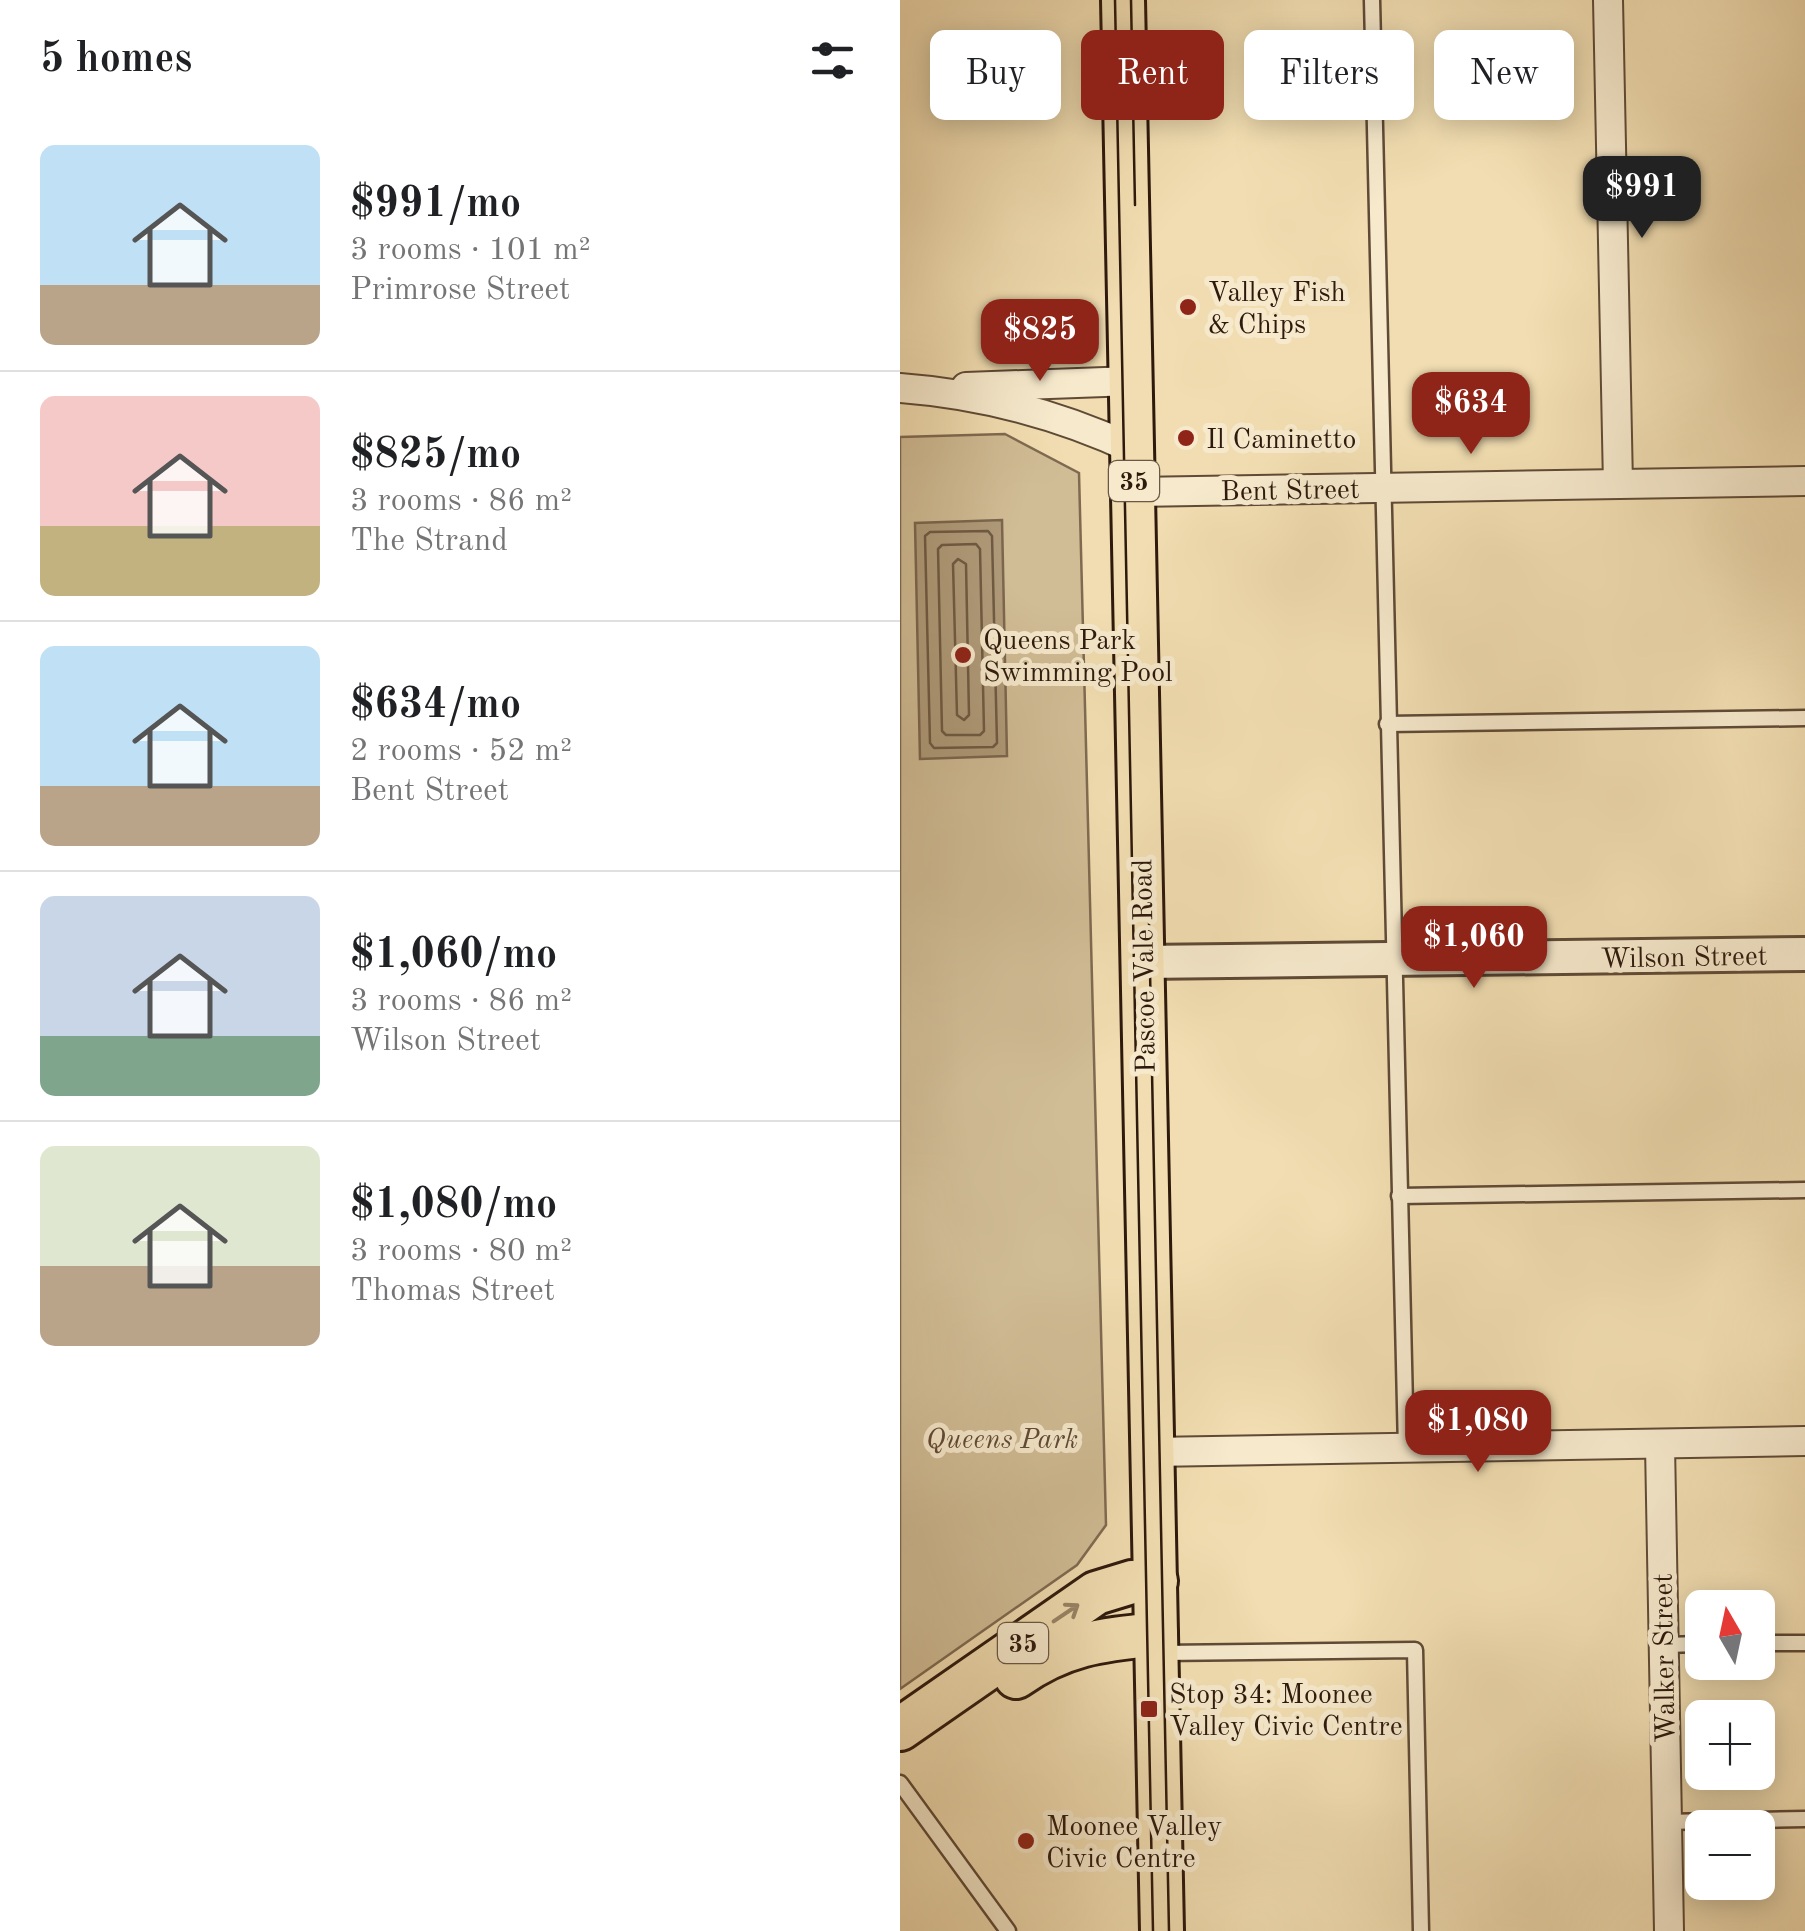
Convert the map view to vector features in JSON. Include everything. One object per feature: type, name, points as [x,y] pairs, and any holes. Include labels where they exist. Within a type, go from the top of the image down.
[{"type":"main road","name":"Pascoe Vale Road","points":[[1123,0],[1162,1931]]},
{"type":"main road","name":"35","points":[[900,1729],[1096,1593],[1132,1582],[1156,1581]]},
{"type":"main road","points":[[900,1758],[1024,1671],[1060,1651],[1100,1639],[1156,1643]]},
{"type":"street","points":[[1608,0],[1618,484]]},
{"type":"street","points":[[912,389],[1132,381]]},
{"type":"street","points":[[912,389],[1050,416],[1133,449]]},
{"type":"street","name":"Bent Street","points":[[1134,492],[1805,480]]},
{"type":"street","name":"Wilson Street","points":[[1142,962],[1805,954]]},
{"type":"street","points":[[1152,1452],[1805,1441]]},
{"type":"street","name":"Walker Street","points":[[1660,1445],[1669,1931]]},
{"type":"lane","points":[[1372,0],[1406,1448]]},
{"type":"lane","points":[[1387,724],[1805,718]]},
{"type":"lane","points":[[1399,1196],[1805,1190]]},
{"type":"lane","points":[[1156,1643],[1416,1650],[1421,1931]]},
{"type":"lane","points":[[1775,1644],[1805,1643]]},
{"type":"lane","points":[[1663,1644],[1685,1644]]},
{"type":"lane","points":[[900,1783],[1008,1931]]},
{"type":"lane","points":[[1666,1822],[1805,1818]]},
{"type":"green space","name":"Queens Park","points":[[1005,434],[1079,473],[1106,1525],[1077,1565],[900,1689],[900,437]]},
{"type":"water","points":[[1002,520],[1007,756],[920,759],[915,523]]},
{"type":"tram line","points":[[1115,0],[1153,1931]]},
{"type":"tram line","points":[[1131,0],[1135,205]]},
{"type":"tram line","points":[[1149,920],[1169,1931]]},
{"type":"place","name":"Valley Fish & Chips","points":[[1188,307]]},
{"type":"place","name":"Il Caminetto","points":[[1186,438]]},
{"type":"place","name":"Queens Park Swimming Pool","points":[[963,655]]},
{"type":"place","name":"Stop 34: Moonee Valley Civic Centre","points":[[1149,1709]]},
{"type":"place","name":"Moonee Valley Civic Centre","points":[[1026,1841]]}]
